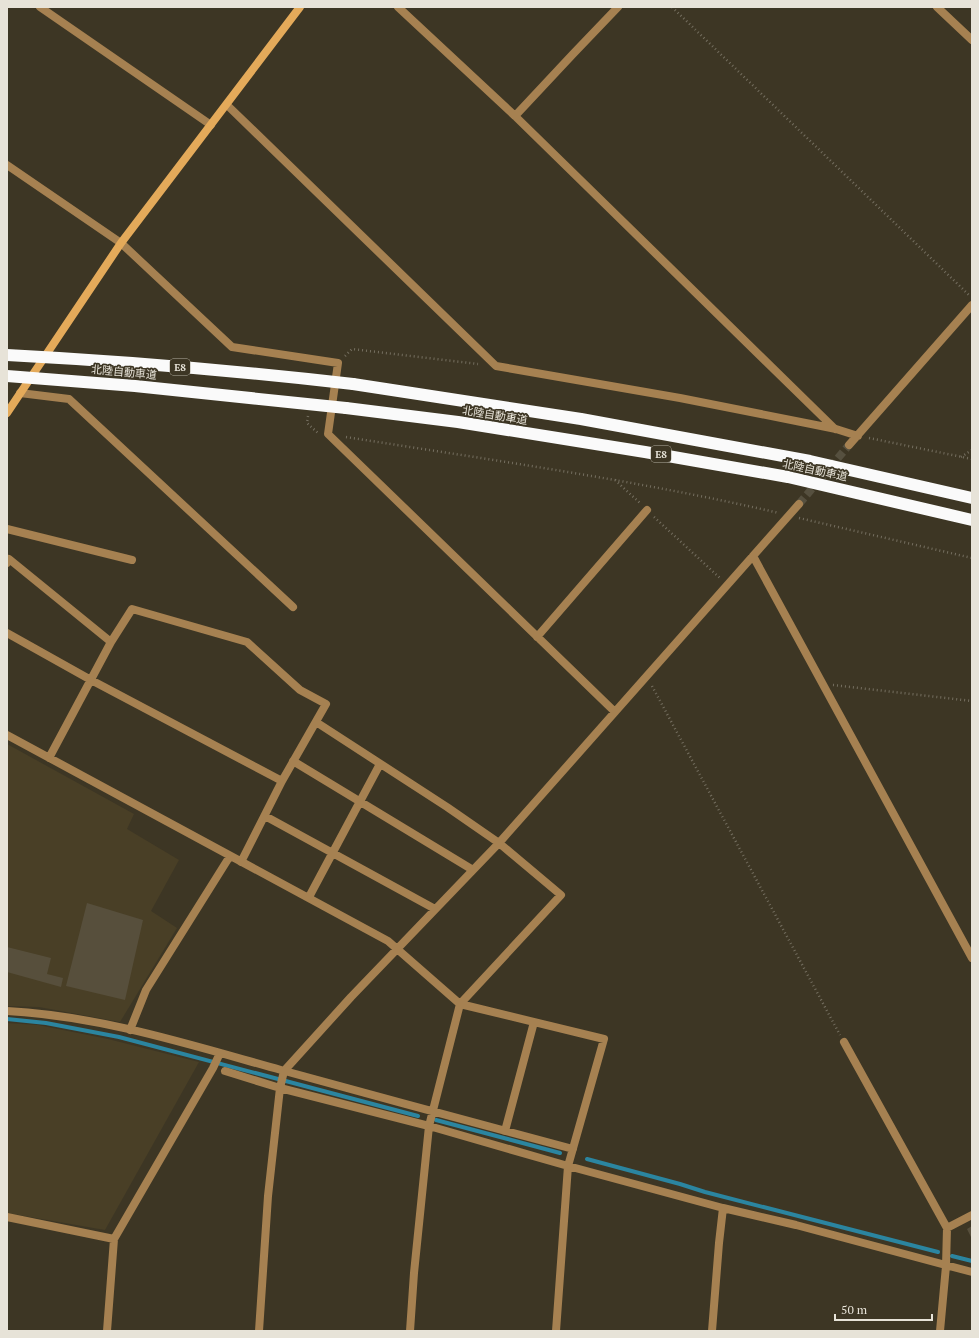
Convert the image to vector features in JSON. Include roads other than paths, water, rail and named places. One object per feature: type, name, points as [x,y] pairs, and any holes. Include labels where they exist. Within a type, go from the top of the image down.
[{"type":"highway","name":"北陸自動車道","points":[[7,355],[104,360],[354,384],[581,419],[810,461],[972,498]]},
{"type":"highway","name":"北陸自動車道","points":[[7,376],[135,386],[346,408],[458,422],[788,477],[972,520]]},
{"type":"street","points":[[40,7],[212,125]]},
{"type":"street","points":[[7,413],[122,243],[300,7]]},
{"type":"street","points":[[398,7],[515,116],[836,429]]},
{"type":"street","points":[[515,116],[618,7]]},
{"type":"street","points":[[937,7],[972,40]]},
{"type":"street","points":[[227,105],[496,366],[680,398],[836,429],[858,436]]},
{"type":"street","points":[[7,165],[122,243],[232,347],[338,364],[326,437],[537,636],[615,712]]},
{"type":"street","points":[[849,445],[972,305]]},
{"type":"street","points":[[20,393],[69,400],[293,606]]},
{"type":"street","points":[[259,1331],[268,1196],[280,1088],[284,1071],[397,949],[499,843],[799,504]]},
{"type":"street","points":[[537,636],[647,510]]},
{"type":"street","points":[[7,529],[132,560]]},
{"type":"street","points":[[753,556],[972,958]]},
{"type":"street","points":[[7,563],[9,559],[112,642]]},
{"type":"street","points":[[49,758],[112,642],[132,609],[246,642],[300,690],[326,704],[282,781],[241,862]]},
{"type":"street","points":[[7,633],[91,680],[282,781]]},
{"type":"street","points":[[316,722],[499,843],[561,896],[460,1004],[429,1126],[410,1331]]},
{"type":"street","points":[[7,735],[388,941],[460,1004],[604,1039],[568,1166],[556,1331]]},
{"type":"street","points":[[294,761],[473,870]]},
{"type":"street","points":[[309,897],[380,764]]},
{"type":"street","points":[[265,816],[435,909]]},
{"type":"street","points":[[130,1030],[146,990],[230,856]]},
{"type":"street","points":[[7,1011],[39,1013],[130,1030],[191,1044],[284,1071],[573,1149]]},
{"type":"street","points":[[505,1130],[534,1022]]},
{"type":"street","points":[[844,1042],[948,1228],[940,1331]]},
{"type":"street","points":[[107,1331],[114,1239],[213,1068],[220,1053]]},
{"type":"street","points":[[225,1072],[280,1088],[429,1126],[723,1208],[972,1272]]},
{"type":"street","points":[[712,1331],[723,1208]]},
{"type":"street","points":[[948,1228],[972,1215]]},
{"type":"street","points":[[7,1217],[114,1239]]},
{"type":"waterway","points":[[7,1019],[46,1023],[119,1037],[418,1116]]},
{"type":"waterway","points":[[436,1120],[560,1153]]},
{"type":"waterway","points":[[587,1159],[705,1192],[938,1252]]},
{"type":"waterway","points":[[952,1256],[972,1261]]},
{"type":"tunnel","points":[[799,504],[849,445]]}]
